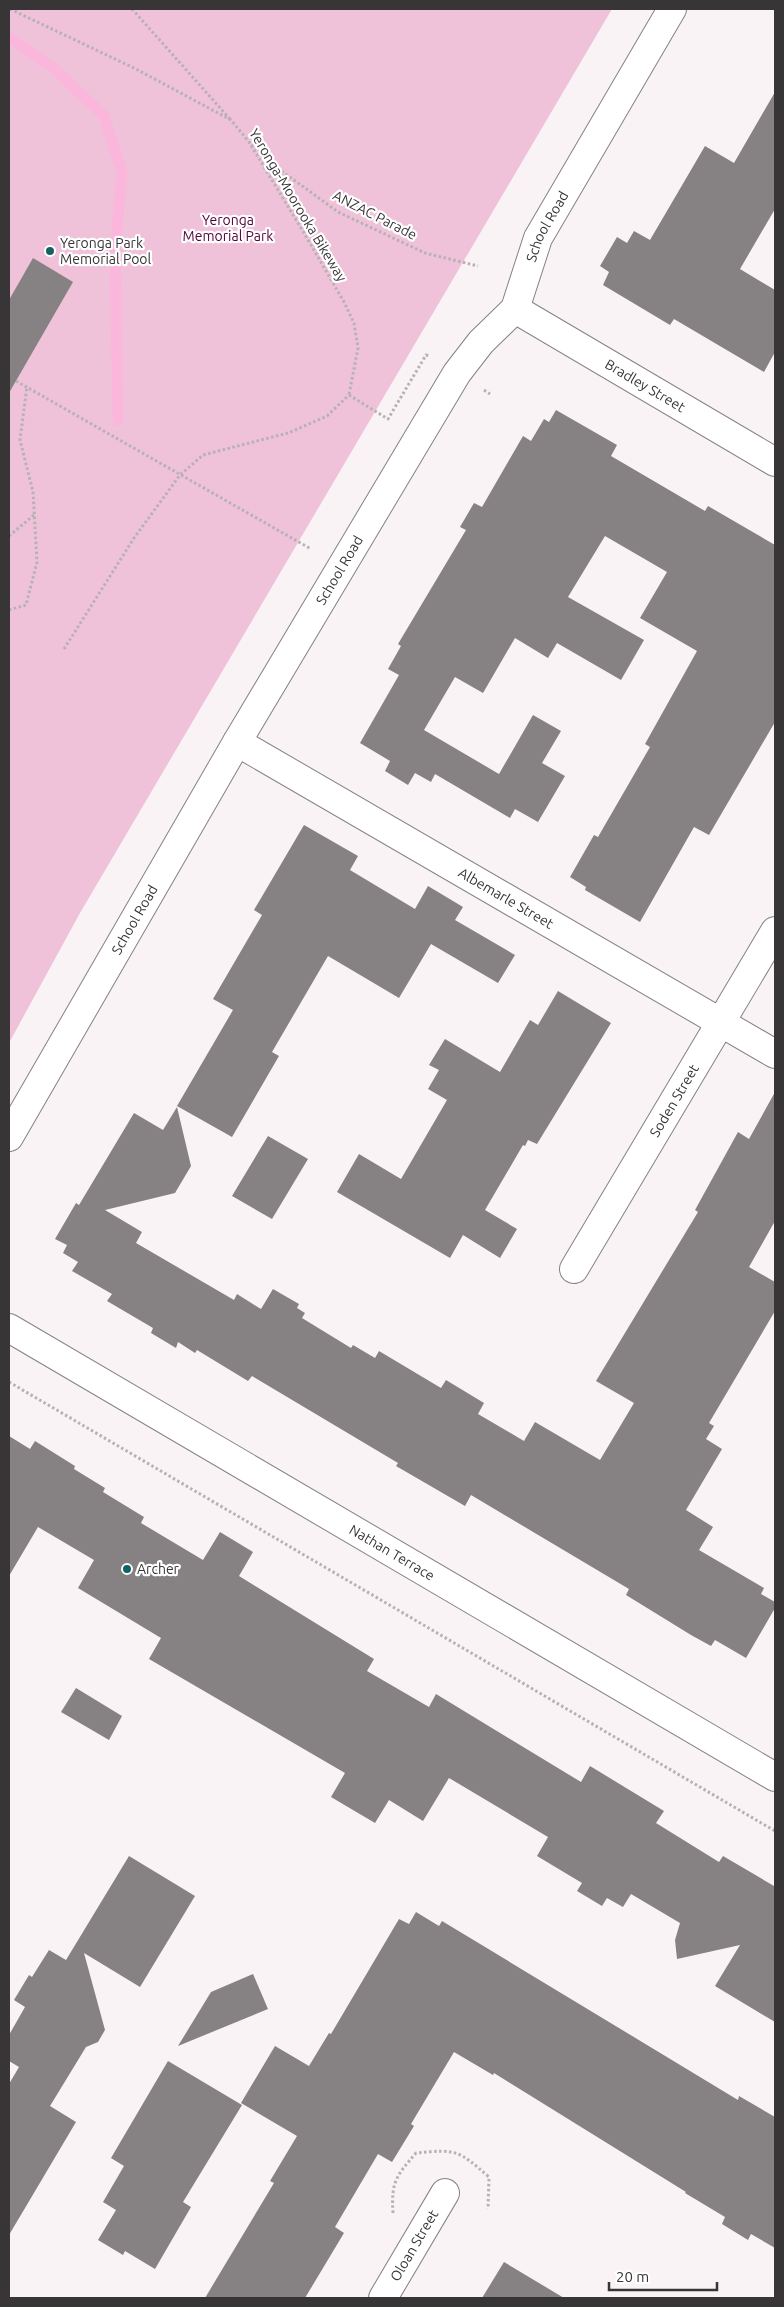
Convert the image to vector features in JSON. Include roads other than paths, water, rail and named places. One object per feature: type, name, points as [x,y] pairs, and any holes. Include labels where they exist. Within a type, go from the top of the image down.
[{"type":"street","name":"School Road","points":[[9,1137],[237,742],[457,373],[481,342],[516,309],[538,238],[672,9]]},
{"type":"street","name":"Bradley Street","points":[[516,309],[775,462]]},
{"type":"street","name":"Albemarle Street","points":[[237,742],[775,1054]]},
{"type":"street","name":"Soden Street","points":[[574,1269],[775,931]]},
{"type":"street","name":"Nathan Terrace","points":[[9,1328],[775,1777]]},
{"type":"street","name":"Oloan Street","points":[[383,2298],[445,2193]]},
{"type":"waterway","points":[[9,37],[53,68],[104,116],[122,172],[115,253],[118,420]]},
{"type":"place","name":"Yeronga Park Memorial Pool","points":[[50,251]]},
{"type":"place","name":"Archer","points":[[127,1569]]},
{"type":"park label","name":"Yeronga Memorial Park","points":[[228,228]]}]
